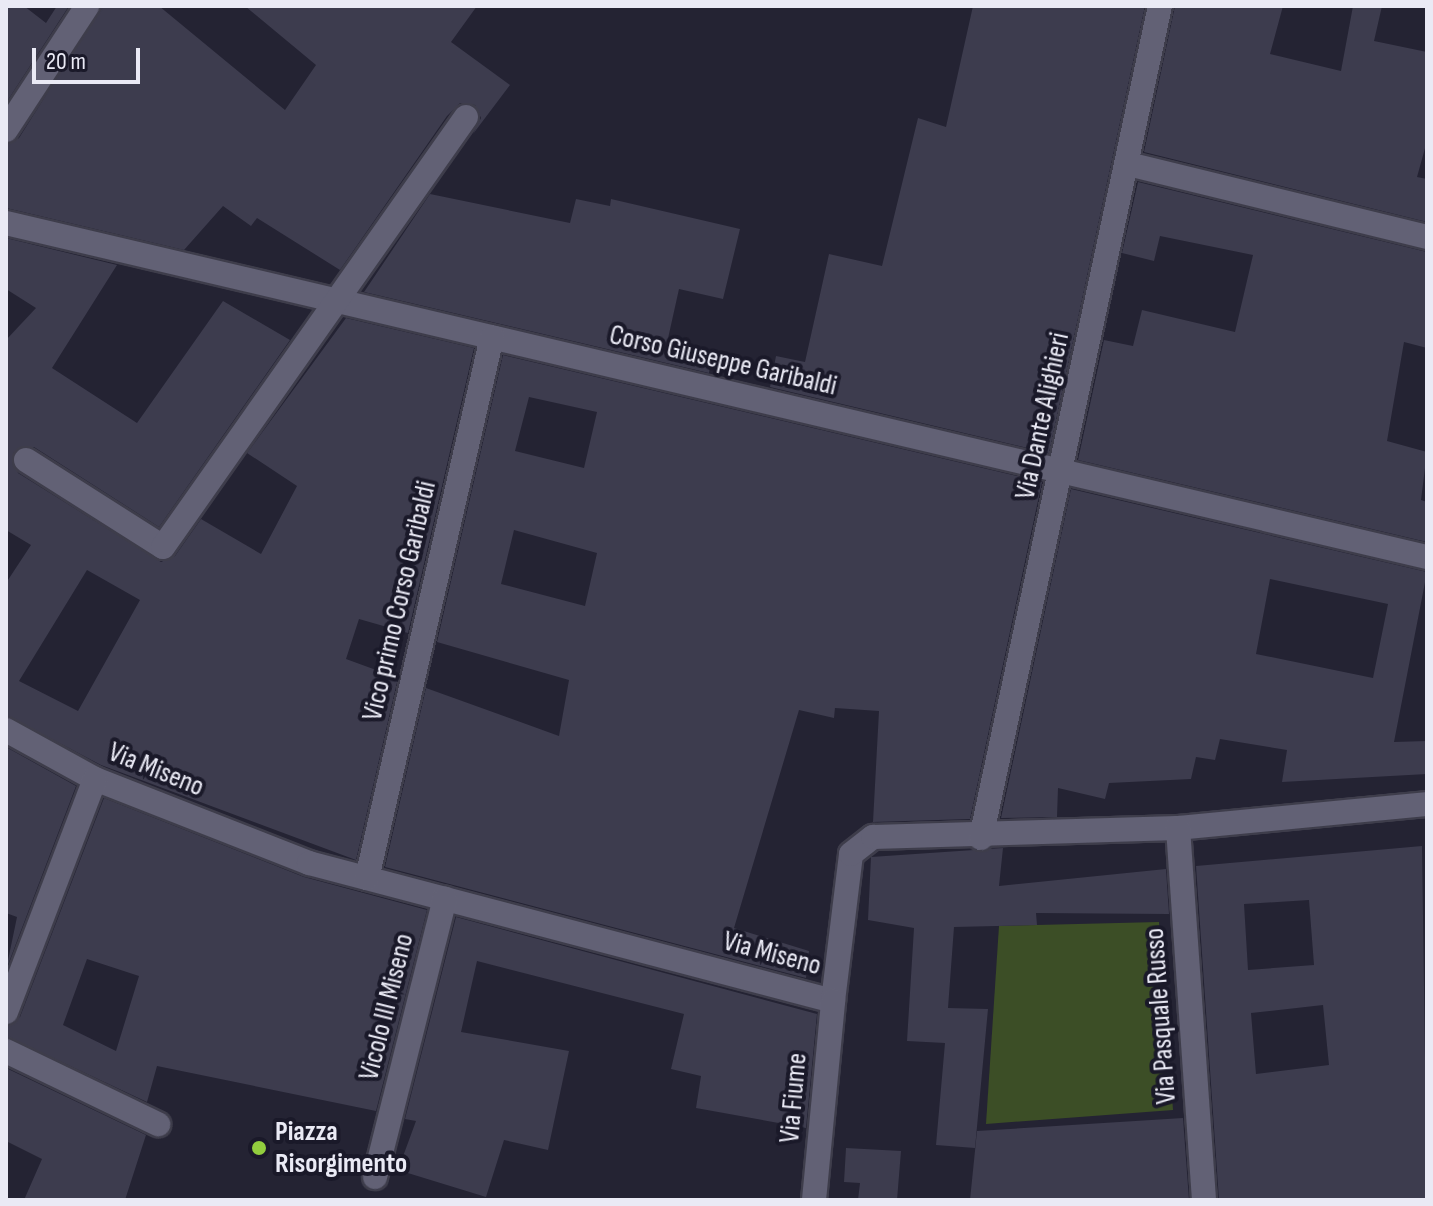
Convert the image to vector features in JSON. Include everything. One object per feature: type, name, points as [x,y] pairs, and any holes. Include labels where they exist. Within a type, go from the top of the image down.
[{"type":"street","points":[[6,130],[87,6]]},
{"type":"street","name":"Via Dante Alighieri","points":[[981,838],[1160,6]]},
{"type":"street","points":[[26,460],[163,547],[334,299],[466,117]]},
{"type":"street","points":[[1128,164],[1427,237]]},
{"type":"street","name":"Corso Giuseppe Garibaldi","points":[[6,223],[1061,474],[1427,557]]},
{"type":"street","name":"Vico primo Corso Garibaldi","points":[[367,878],[492,337]]},
{"type":"street","name":"Via Miseno","points":[[6,730],[95,779],[309,863],[833,1001],[851,854],[859,842],[1178,828],[1427,804]]},
{"type":"street","points":[[6,1012],[95,779]]},
{"type":"street","name":"Via Pasquale Russo","points":[[1178,828],[1204,1200]]},
{"type":"street","name":"Vicolo III Miseno","points":[[375,1177],[445,899]]},
{"type":"street","name":"Via Fiume","points":[[814,1200],[833,1001]]},
{"type":"street","points":[[6,1051],[158,1124]]},
{"type":"green space","points":[[1159,922],[1173,1110],[986,1124],[999,926]]},
{"type":"building","points":[[6,6],[24,6],[46,23],[57,6],[69,6],[6,103]]},
{"type":"building","points":[[102,6],[159,6],[285,110],[316,65],[245,6],[477,6],[451,42],[510,85],[473,134],[481,118],[475,105],[460,103],[447,116],[340,270],[257,218],[251,226],[223,206],[184,250],[6,208],[6,145],[19,138]]},
{"type":"building","points":[[973,6],[1145,6],[1049,453],[770,387],[776,356],[805,362],[829,254],[882,266],[918,118],[946,127]]},
{"type":"building","points":[[1175,6],[1283,6],[1270,54],[1341,71],[1353,6],[1382,6],[1374,41],[1427,52],[1427,141],[1417,177],[1427,179],[1427,222],[1144,152]]},
{"type":"building","points":[[1138,182],[1427,252],[1427,348],[1404,342],[1387,441],[1427,452],[1421,500],[1427,502],[1427,542],[1078,460],[1104,340],[1133,346],[1142,310],[1235,332],[1253,255],[1160,236],[1154,261],[1122,253]]},
{"type":"building","points":[[430,194],[570,223],[576,199],[610,206],[611,199],[740,229],[723,299],[679,289],[667,343],[712,353],[709,373],[364,292]]},
{"type":"building","points":[[6,238],[117,265],[52,368],[137,423],[223,301],[290,340],[159,527],[34,447],[13,453],[18,473],[161,562],[175,556],[201,519],[261,554],[297,486],[247,453],[346,318],[474,348],[408,633],[359,619],[346,659],[398,678],[356,860],[101,765],[6,715],[6,583],[31,545],[6,530],[6,340],[36,308],[6,289]],"holes":[[[87,570],[140,600],[78,711],[19,681]]]},
{"type":"building","points":[[503,355],[1042,482],[970,819],[873,822],[879,711],[835,708],[834,718],[799,710],[734,928],[809,951],[806,978],[385,867],[426,688],[559,736],[569,680],[437,642]],"holes":[[[529,397],[597,412],[584,468],[515,451]],[[514,530],[597,553],[585,606],[501,584]]]},
{"type":"building","points":[[1071,489],[1427,572],[1394,742],[1427,741],[1427,774],[1282,782],[1287,750],[1220,739],[1215,760],[1196,757],[1191,779],[1109,783],[1105,799],[1058,788],[1057,817],[1001,818]],"holes":[[[1270,579],[1388,604],[1373,678],[1256,654]]]},
{"type":"building","points":[[6,747],[76,786],[6,970],[17,917],[6,913]]},
{"type":"building","points":[[104,798],[304,877],[427,910],[376,1111],[157,1066],[147,1102],[6,1036],[6,1027],[20,1017]],"holes":[[[87,959],[139,976],[116,1051],[63,1025]]]},
{"type":"building","points":[[1422,846],[1427,1200],[1219,1200],[1196,866]],"holes":[[[1309,900],[1314,965],[1248,970],[1244,904]],[[1323,1005],[1329,1065],[1256,1074],[1251,1013]]]},
{"type":"building","points":[[1003,848],[999,886],[1166,869],[1169,914],[1036,913],[1037,925],[954,927],[948,1008],[988,1009],[975,1148],[936,1145],[945,1043],[907,1041],[914,928],[868,920],[871,857]]},
{"type":"building","points":[[456,917],[817,1014],[806,1128],[696,1108],[701,1076],[671,1069],[684,1014],[477,961],[461,1032],[569,1051],[548,1150],[504,1140],[486,1197],[398,1170],[416,1121],[405,1119]]},
{"type":"building","points":[[6,1068],[146,1135],[125,1200],[24,1200],[42,1159],[6,1141]]},
{"type":"building","points":[[1183,1118],[1189,1200],[970,1200],[977,1131]]},
{"type":"building","points":[[846,1148],[901,1151],[897,1200],[858,1200],[860,1183],[844,1182]]},
{"type":"place","name":"Piazza Risorgimento","points":[[259,1148]]}]
